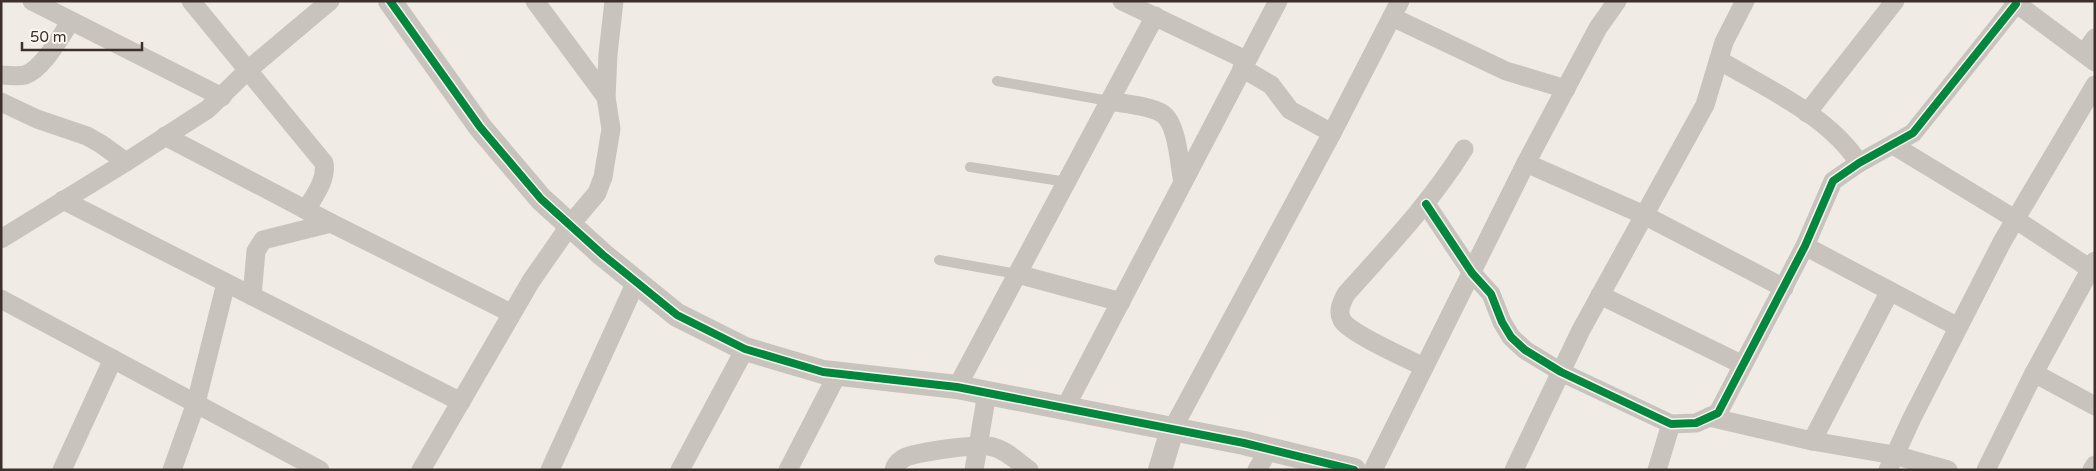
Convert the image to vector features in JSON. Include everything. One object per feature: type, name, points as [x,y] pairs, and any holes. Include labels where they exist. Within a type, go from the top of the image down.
[{"type":"street","points":[[32,1],[222,97]]},
{"type":"street","points":[[191,1],[324,163],[326,170],[322,181],[306,210]]},
{"type":"street","points":[[2,237],[126,162],[208,108],[222,97],[248,70],[330,1]]},
{"type":"street","points":[[535,1],[606,97]]},
{"type":"street","points":[[421,470],[511,313],[550,251],[597,193],[604,177],[611,129],[606,97],[608,54],[614,1]]},
{"type":"street","points":[[1122,1],[1155,16],[1244,64],[1271,85],[1290,110],[1332,134]]},
{"type":"street","points":[[1065,408],[1278,1]]},
{"type":"street","points":[[1372,470],[1526,163],[1598,28],[1617,1]]},
{"type":"street","points":[[1514,470],[1600,295],[1705,105],[1724,42],[1745,1]]},
{"type":"street","points":[[1807,114],[1895,1]]},
{"type":"street","points":[[1426,204],[1472,273],[1491,294],[1502,322],[1511,337],[1525,350],[1561,372],[1671,424],[1696,423],[1718,413],[1806,246],[1833,181],[1913,133],[2015,2],[2091,51]]},
{"type":"street","points":[[397,5],[480,127],[541,199],[677,315],[745,349],[823,372],[957,387],[1269,449],[1354,470]]},
{"type":"street","points":[[1160,470],[1172,430],[1332,134],[1396,9],[1506,71],[1566,89]]},
{"type":"street","points":[[957,387],[1155,16]]},
{"type":"street","points":[[1,75],[22,76],[31,72],[40,65],[71,21]]},
{"type":"street","points":[[1719,60],[1807,114],[1845,146],[1859,164]]},
{"type":"street","points":[[1891,463],[1958,327],[2015,219],[2095,84]]},
{"type":"street","points":[[1,102],[38,119],[87,136],[102,144],[126,162]]},
{"type":"street","points":[[1109,102],[1155,110],[1168,119],[1173,128],[1183,182]]},
{"type":"street","points":[[165,136],[331,223],[511,313]]},
{"type":"street","points":[[1893,145],[2093,267],[2034,373],[1986,470]]},
{"type":"street","points":[[1424,366],[1353,330],[1341,319],[1340,310],[1346,294],[1426,204],[1448,175],[1464,149]]},
{"type":"street","points":[[1526,163],[1644,215],[1784,288]]},
{"type":"street","points":[[63,200],[461,402]]},
{"type":"street","points":[[252,296],[256,251],[263,240],[331,223]]},
{"type":"street","points":[[1806,246],[1958,327]]},
{"type":"street","points":[[1017,274],[1121,302]]},
{"type":"street","points":[[550,470],[636,282]]},
{"type":"street","points":[[172,470],[196,403],[226,283]]},
{"type":"street","points":[[1812,440],[1890,291]]},
{"type":"street","points":[[1600,295],[1743,365]]},
{"type":"street","points":[[1,299],[196,403],[289,462],[320,470]]},
{"type":"street","points":[[680,470],[745,349]]},
{"type":"street","points":[[62,470],[113,359]]},
{"type":"street","points":[[788,470],[838,373]]},
{"type":"street","points":[[2034,373],[2095,406]]},
{"type":"street","points":[[974,470],[988,393]]},
{"type":"street","points":[[1709,417],[1812,440],[1891,463],[1948,470]]},
{"type":"street","points":[[1657,470],[1671,424]]},
{"type":"street","points":[[894,470],[895,465],[904,458],[978,445],[990,446],[1001,450],[1029,470]]},
{"type":"street","points":[[1257,470],[1269,449]]},
{"type":"street","points":[[2092,470],[2095,465]]},
{"type":"lane","points":[[997,81],[1109,102]]},
{"type":"lane","points":[[970,167],[1067,182]]},
{"type":"lane","points":[[939,260],[1017,274]]},
{"type":"cycle path","points":[[390,1],[480,127],[541,199],[603,255],[677,315],[745,349],[823,372],[957,387],[1244,443],[1354,470]]},
{"type":"cycle path","points":[[1426,204],[1472,273],[1491,294],[1502,322],[1511,337],[1525,350],[1561,372],[1671,424],[1696,423],[1718,413],[1805,246],[1833,181],[1859,163],[1913,133],[2016,4]]}]
